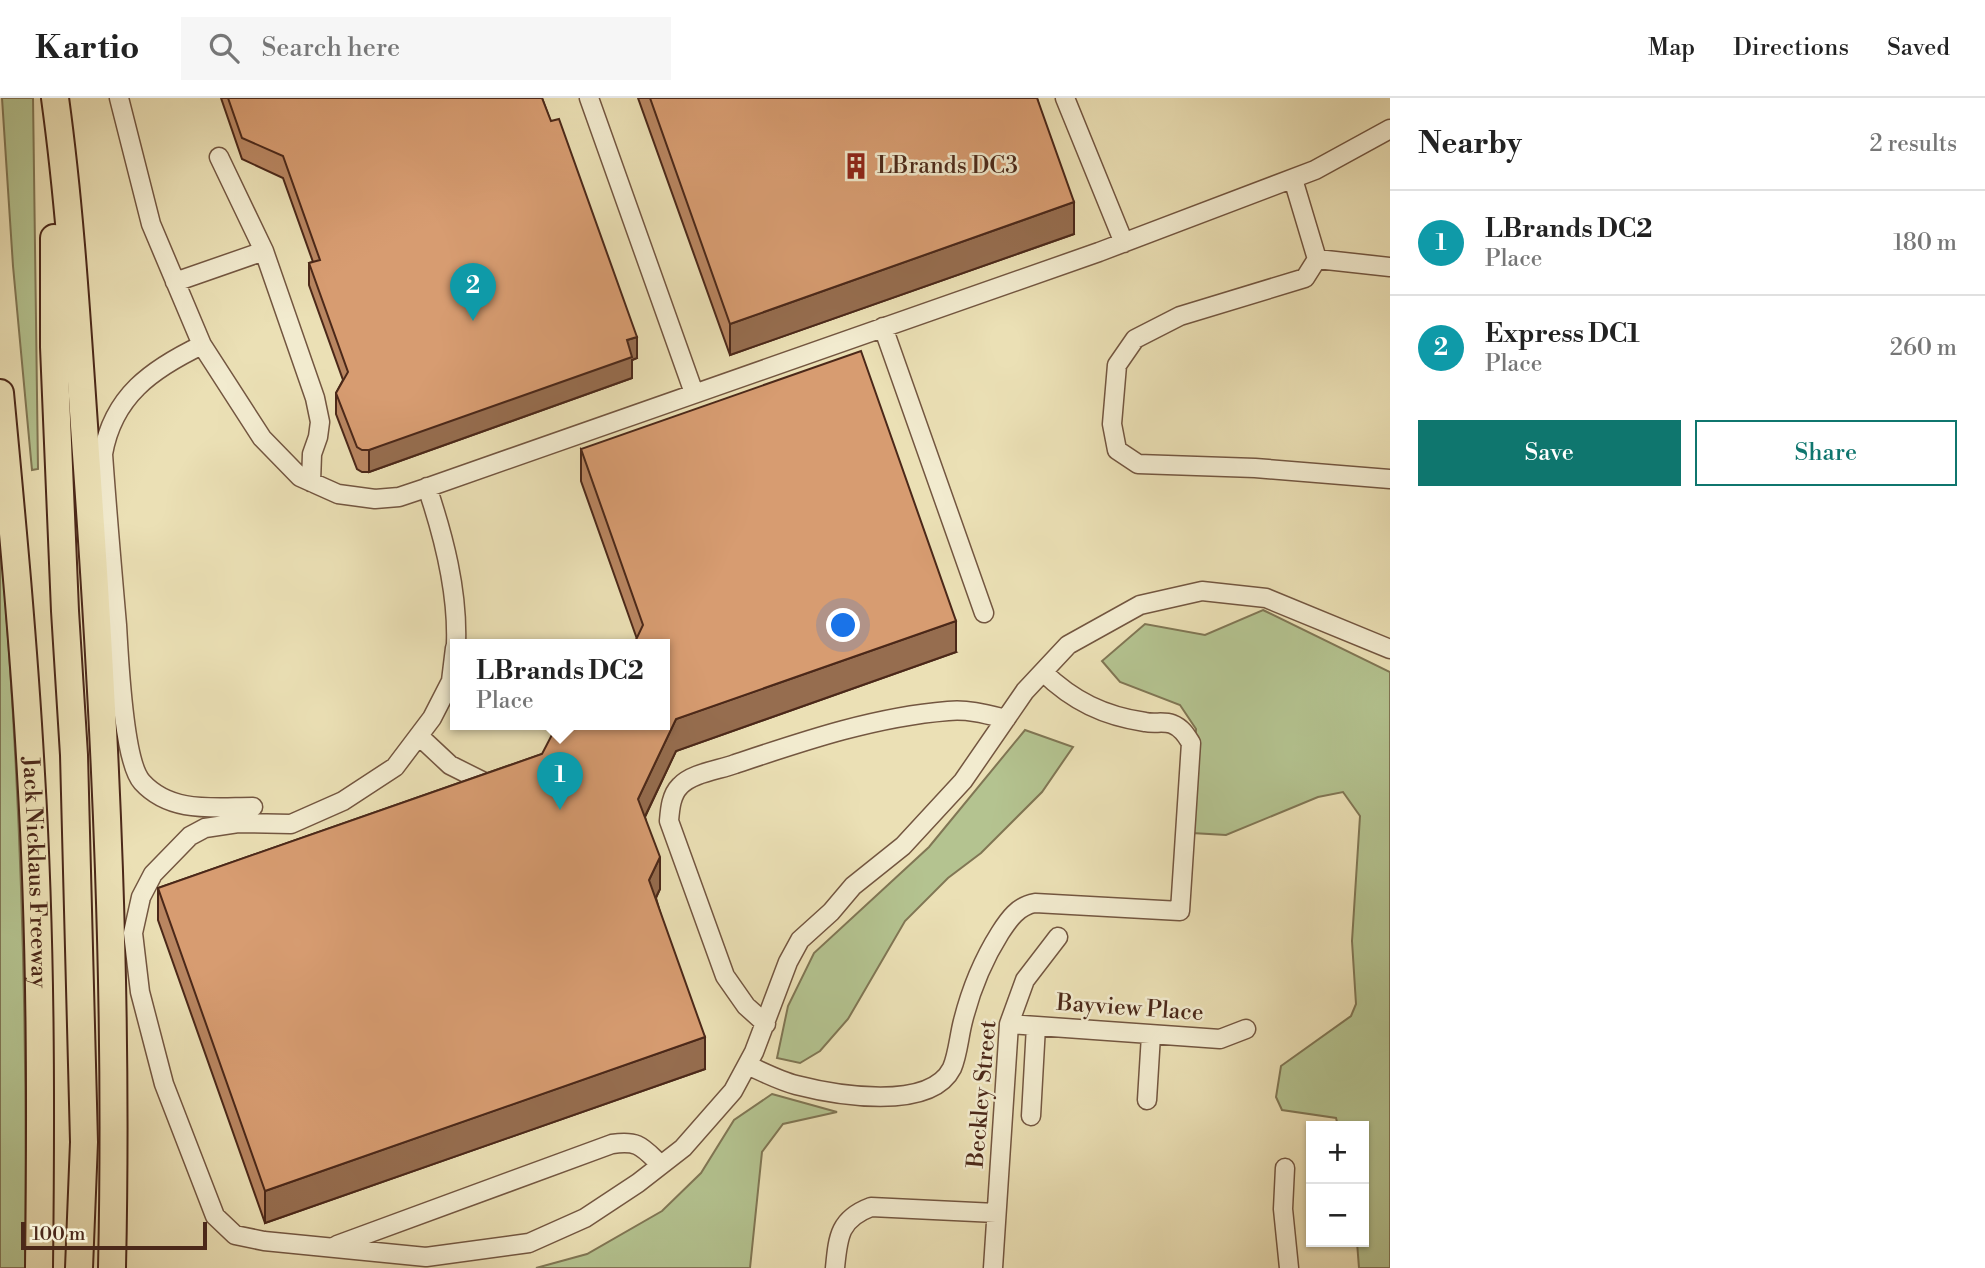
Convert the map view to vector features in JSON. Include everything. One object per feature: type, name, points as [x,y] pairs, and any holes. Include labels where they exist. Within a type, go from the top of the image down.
[{"type":"highway","points":[[53,98],[54,347],[74,769],[84,1142],[79,1268]]},
{"type":"highway","points":[[53,98],[65,173],[98,612],[114,1031],[112,1268]]},
{"type":"highway","name":"Jack Nicklaus Freeway","points":[[0,393],[20,602],[31,777],[39,987],[39,1268]]},
{"type":"street","points":[[118,98],[151,224],[202,345],[262,438],[300,477],[338,494],[375,499],[399,497],[1124,243],[1315,170],[1390,129]]},
{"type":"street","points":[[589,98],[694,393]]},
{"type":"street","points":[[1066,98],[1124,243]]},
{"type":"street","points":[[219,157],[264,251],[315,398],[320,422],[312,454],[311,482]]},
{"type":"street","points":[[1293,179],[1317,259],[1305,278],[1180,316],[1135,339],[1117,365],[1112,424],[1116,450],[1138,464],[1255,468],[1390,479]]},
{"type":"street","points":[[176,282],[264,251]]},
{"type":"street","points":[[1317,259],[1390,267]]},
{"type":"street","points":[[883,327],[984,613]]},
{"type":"street","points":[[202,345],[145,379],[119,407],[107,431],[103,454],[124,720],[135,769],[141,781],[161,798],[194,807],[253,807]]},
{"type":"street","points":[[427,487],[439,521],[456,604],[455,639]]},
{"type":"street","points":[[450,683],[432,718],[395,767],[343,801],[291,824],[238,823],[205,828],[190,836],[153,874],[141,897],[133,933],[139,992],[164,1084],[215,1216],[235,1235],[264,1241],[426,1257],[529,1243],[585,1218],[662,1165],[683,1148],[733,1091],[747,1065],[788,962],[800,940],[831,912],[853,886],[911,837],[963,781],[1025,691],[1068,645],[1140,605],[1202,591],[1266,598],[1390,649]]},
{"type":"street","points":[[747,1065],[794,1085],[841,1094],[915,1095],[937,1085],[951,1069],[971,994],[987,954],[1010,918],[1026,904],[1180,911],[1191,743],[1185,732],[1170,723],[1148,723],[1121,717],[1082,702],[1063,691],[1043,672]]},
{"type":"street","points":[[765,1024],[746,1006],[725,976],[669,821],[671,802],[680,786],[694,778],[772,752],[871,723],[948,711],[974,711],[1006,719]]},
{"type":"street","points":[[419,736],[450,765],[484,782]]},
{"type":"street","name":"Beckley Street","points":[[993,1268],[1009,1024],[1025,980],[1058,937]]},
{"type":"street","name":"Bayview Place","points":[[1009,1024],[1220,1039],[1246,1029]]},
{"type":"street","points":[[1031,1116],[1036,1026]]},
{"type":"street","points":[[1147,1100],[1151,1035]]},
{"type":"street","points":[[330,1248],[612,1144],[629,1142],[642,1147],[662,1165]]},
{"type":"street","points":[[1285,1168],[1283,1209],[1289,1268]]},
{"type":"street","points":[[835,1268],[838,1239],[846,1223],[857,1212],[871,1207],[996,1213]]},
{"type":"green space","points":[[2,98],[33,98],[38,469],[32,470],[13,266]]},
{"type":"green space","points":[[0,535],[22,901],[25,1268],[0,1268]]},
{"type":"green space","points":[[1263,610],[1390,672],[1390,1268],[1359,1268],[1357,1247],[1369,1247],[1369,1121],[1337,1121],[1336,1118],[1282,1110],[1276,1097],[1281,1066],[1351,1016],[1356,1004],[1352,941],[1360,816],[1343,792],[1318,797],[1226,835],[1192,833],[1196,729],[1180,705],[1120,682],[1102,661],[1145,624],[1205,635]]},
{"type":"green space","points":[[1025,730],[1073,747],[1042,792],[981,853],[948,878],[905,921],[848,1019],[820,1051],[800,1063],[777,1058],[788,1006],[814,953],[929,847]]},
{"type":"green space","points":[[772,1094],[837,1112],[783,1124],[762,1152],[750,1268],[536,1268],[587,1254],[662,1211],[701,1173],[734,1120]]},
{"type":"building","points":[[228,98],[542,98],[551,121],[559,119],[637,337],[627,340],[632,357],[369,450],[357,447],[336,393],[348,372],[309,263],[320,260],[283,156],[242,138]]},
{"type":"building","name":"LBrands DC3","points":[[650,98],[1037,98],[1074,202],[730,324]]},
{"type":"building","points":[[861,351],[956,621],[676,719],[638,799],[660,857],[649,880],[705,1037],[265,1191],[158,888],[542,754],[554,730],[670,730],[670,639],[636,639],[643,625],[581,449]]},
{"type":"place","name":"LBrands DC3","points":[[856,166]]},
{"type":"place","name":"Express DC1","points":[[473,321]]},
{"type":"place","name":"LBrands DC2","points":[[560,810]]}]
